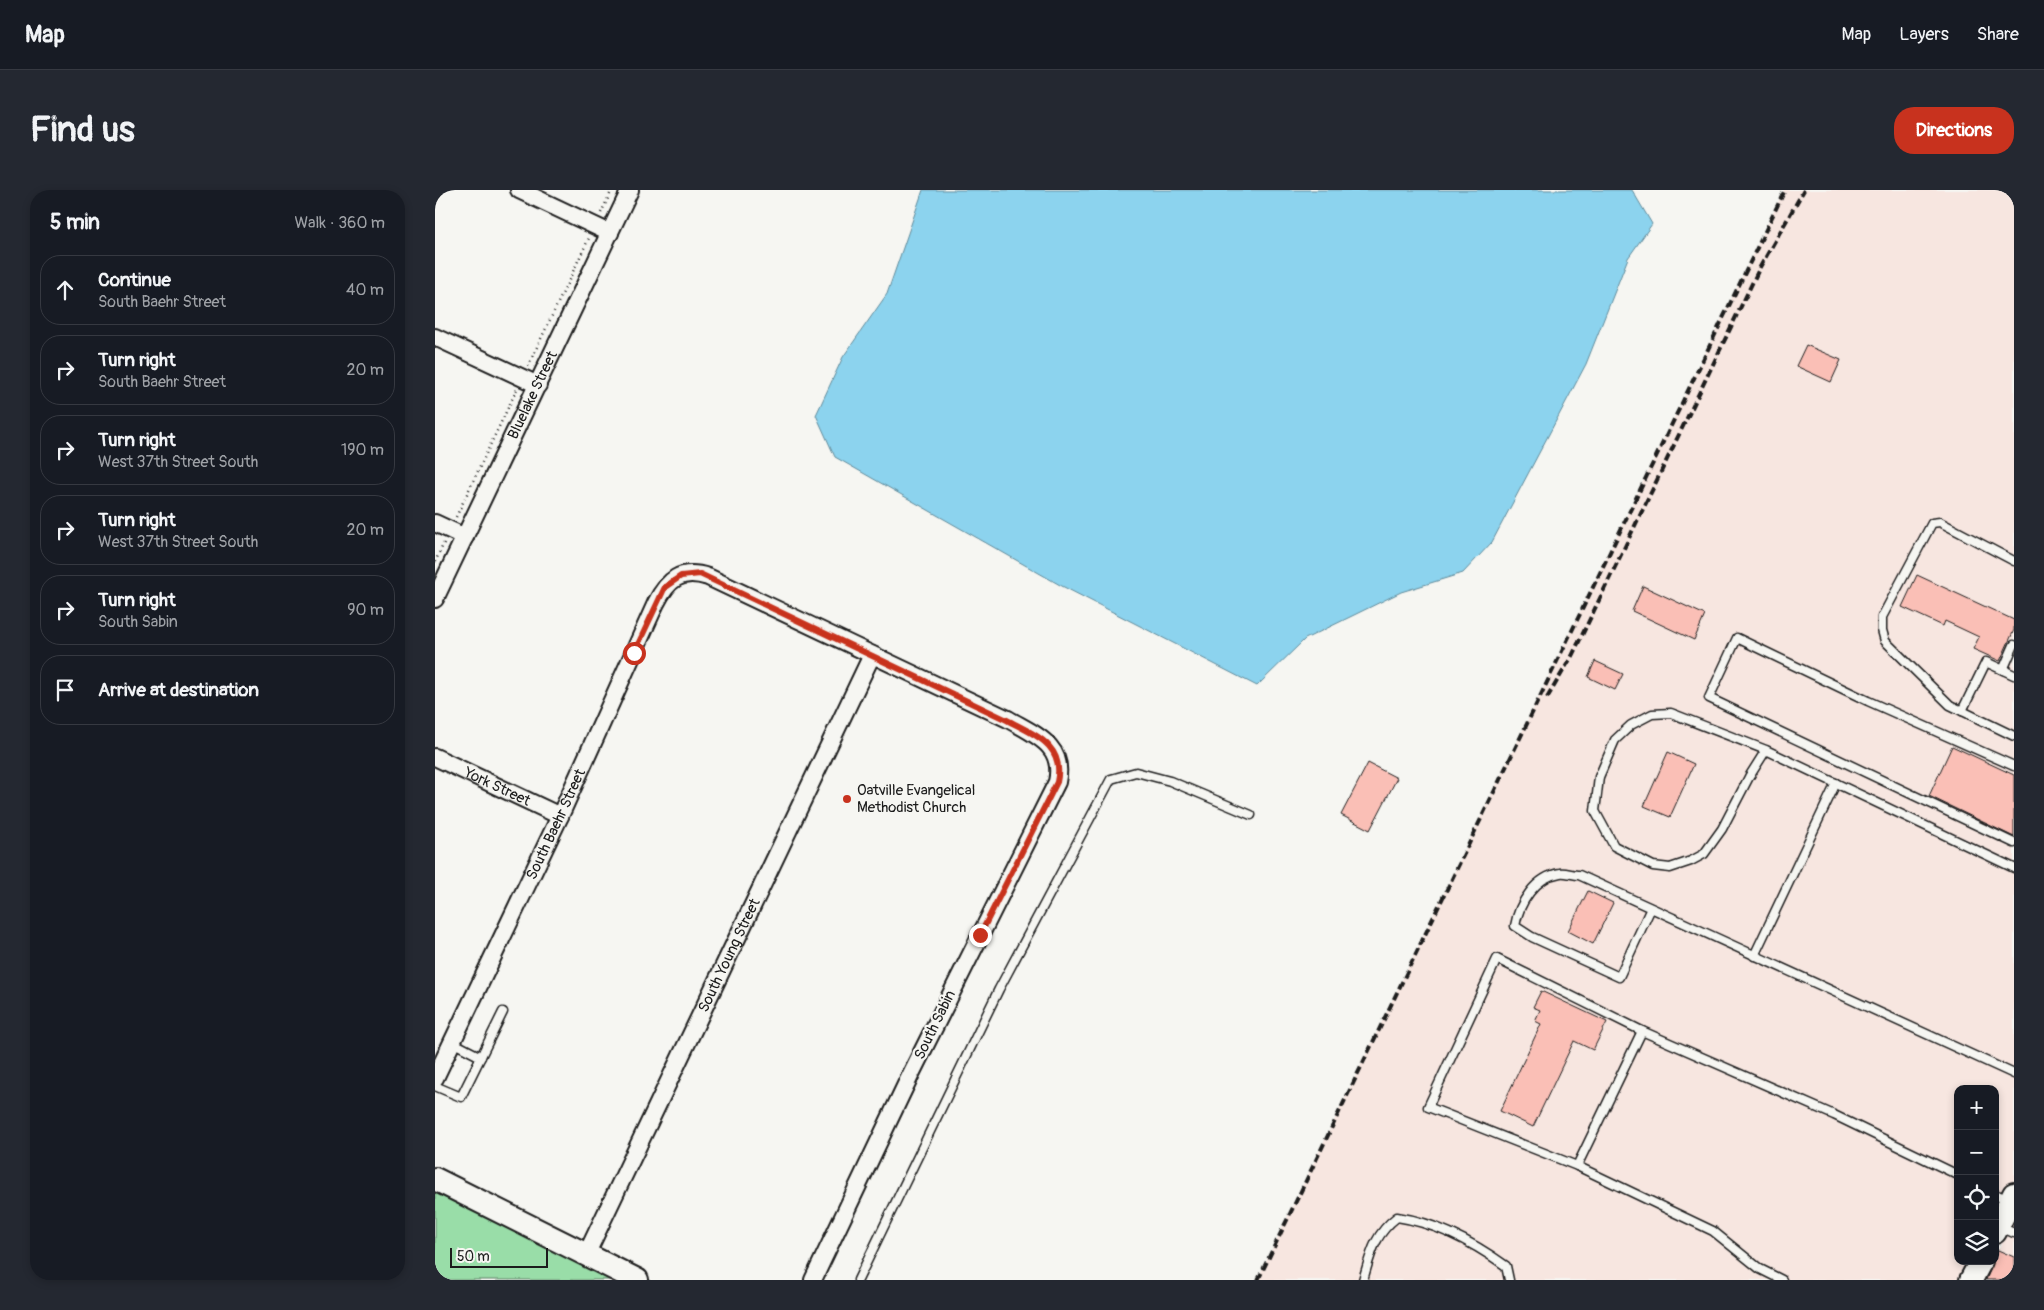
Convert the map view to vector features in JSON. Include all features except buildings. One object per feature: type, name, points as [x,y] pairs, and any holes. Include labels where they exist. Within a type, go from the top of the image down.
[{"type":"street","points":[[519,190],[610,233]]},
{"type":"street","name":"Bluelake Street","points":[[435,599],[630,190]]},
{"type":"street","points":[[435,337],[538,385]]},
{"type":"street","points":[[435,523],[465,537]]},
{"type":"street","name":"South Baehr Street","points":[[435,1078],[560,816],[665,587],[681,576],[700,574],[872,655]]},
{"type":"street","name":"South Sabin","points":[[813,1280],[915,1065],[1051,797],[1059,771],[1056,756],[1043,739],[872,655]]},
{"type":"street","name":"South Young Street","points":[[586,1255],[872,655]]},
{"type":"street","name":"York Street","points":[[435,757],[560,816]]},
{"type":"street","points":[[435,1179],[637,1280]]},
{"type":"street","points":[[2003,1231],[2007,1196]]},
{"type":"street","points":[[1971,1280],[1979,1265]]},
{"type":"lane","points":[[2014,561],[1940,522],[1932,523],[1882,617],[1882,630],[1885,641],[1950,705],[2014,736]]},
{"type":"lane","points":[[2014,766],[1867,701],[1737,638],[1709,698],[2014,843]]},
{"type":"lane","points":[[2003,670],[2014,645]]},
{"type":"lane","points":[[1962,711],[1986,662],[2014,675]]},
{"type":"lane","points":[[1766,750],[1749,777],[1722,829],[1704,854],[1691,861],[1670,868],[1653,866],[1614,846],[1595,811],[1599,777],[1615,740],[1631,725],[1652,714],[1671,713],[1766,750],[2014,868]]},
{"type":"lane","points":[[858,1280],[999,989],[1111,779],[1136,772],[1170,781],[1251,815]]},
{"type":"lane","points":[[1754,956],[1836,783]]},
{"type":"lane","points":[[1651,908],[1619,977],[1532,937],[1515,926],[1518,908],[1542,879],[1561,873],[1579,875],[2014,1074]]},
{"type":"lane","points":[[1783,1280],[1759,1269],[1713,1231],[1577,1166],[1428,1107],[1497,959],[1643,1031],[1834,1115],[1954,1173]]},
{"type":"lane","points":[[435,1086],[461,1097],[503,1012]]},
{"type":"lane","points":[[1577,1166],[1643,1031]]},
{"type":"lane","points":[[452,1042],[481,1057]]},
{"type":"lane","points":[[1363,1280],[1373,1246],[1382,1228],[1397,1217],[1416,1220],[1475,1244],[1506,1266],[1509,1280]]},
{"type":"shaded area","points":[[1784,190],[2014,190],[2014,1189],[1999,1220],[1999,1085],[1954,1085],[1954,1265],[1977,1265],[1970,1280],[1257,1280]]},
{"type":"shaded area","points":[[2014,1217],[2014,1257],[1999,1250]]},
{"type":"green space","points":[[435,1187],[633,1280],[435,1280]]},
{"type":"water","points":[[923,190],[1632,190],[1652,224],[1628,258],[1586,364],[1492,542],[1463,573],[1401,592],[1305,639],[1257,686],[1060,585],[835,457],[816,415],[843,357],[887,294]]},
{"type":"railway","points":[[1258,1280],[1785,190]]},
{"type":"railway","points":[[1547,698],[1572,656],[1760,267],[1804,190]]},
{"type":"place","name":"Oatville Evangelical Methodist Church","points":[[847,799]]},
{"type":"route","points":[[634,653],[665,587],[672,580],[681,576],[700,574],[1007,720],[1043,739],[1049,745],[1059,764],[1057,782],[980,935]]}]
